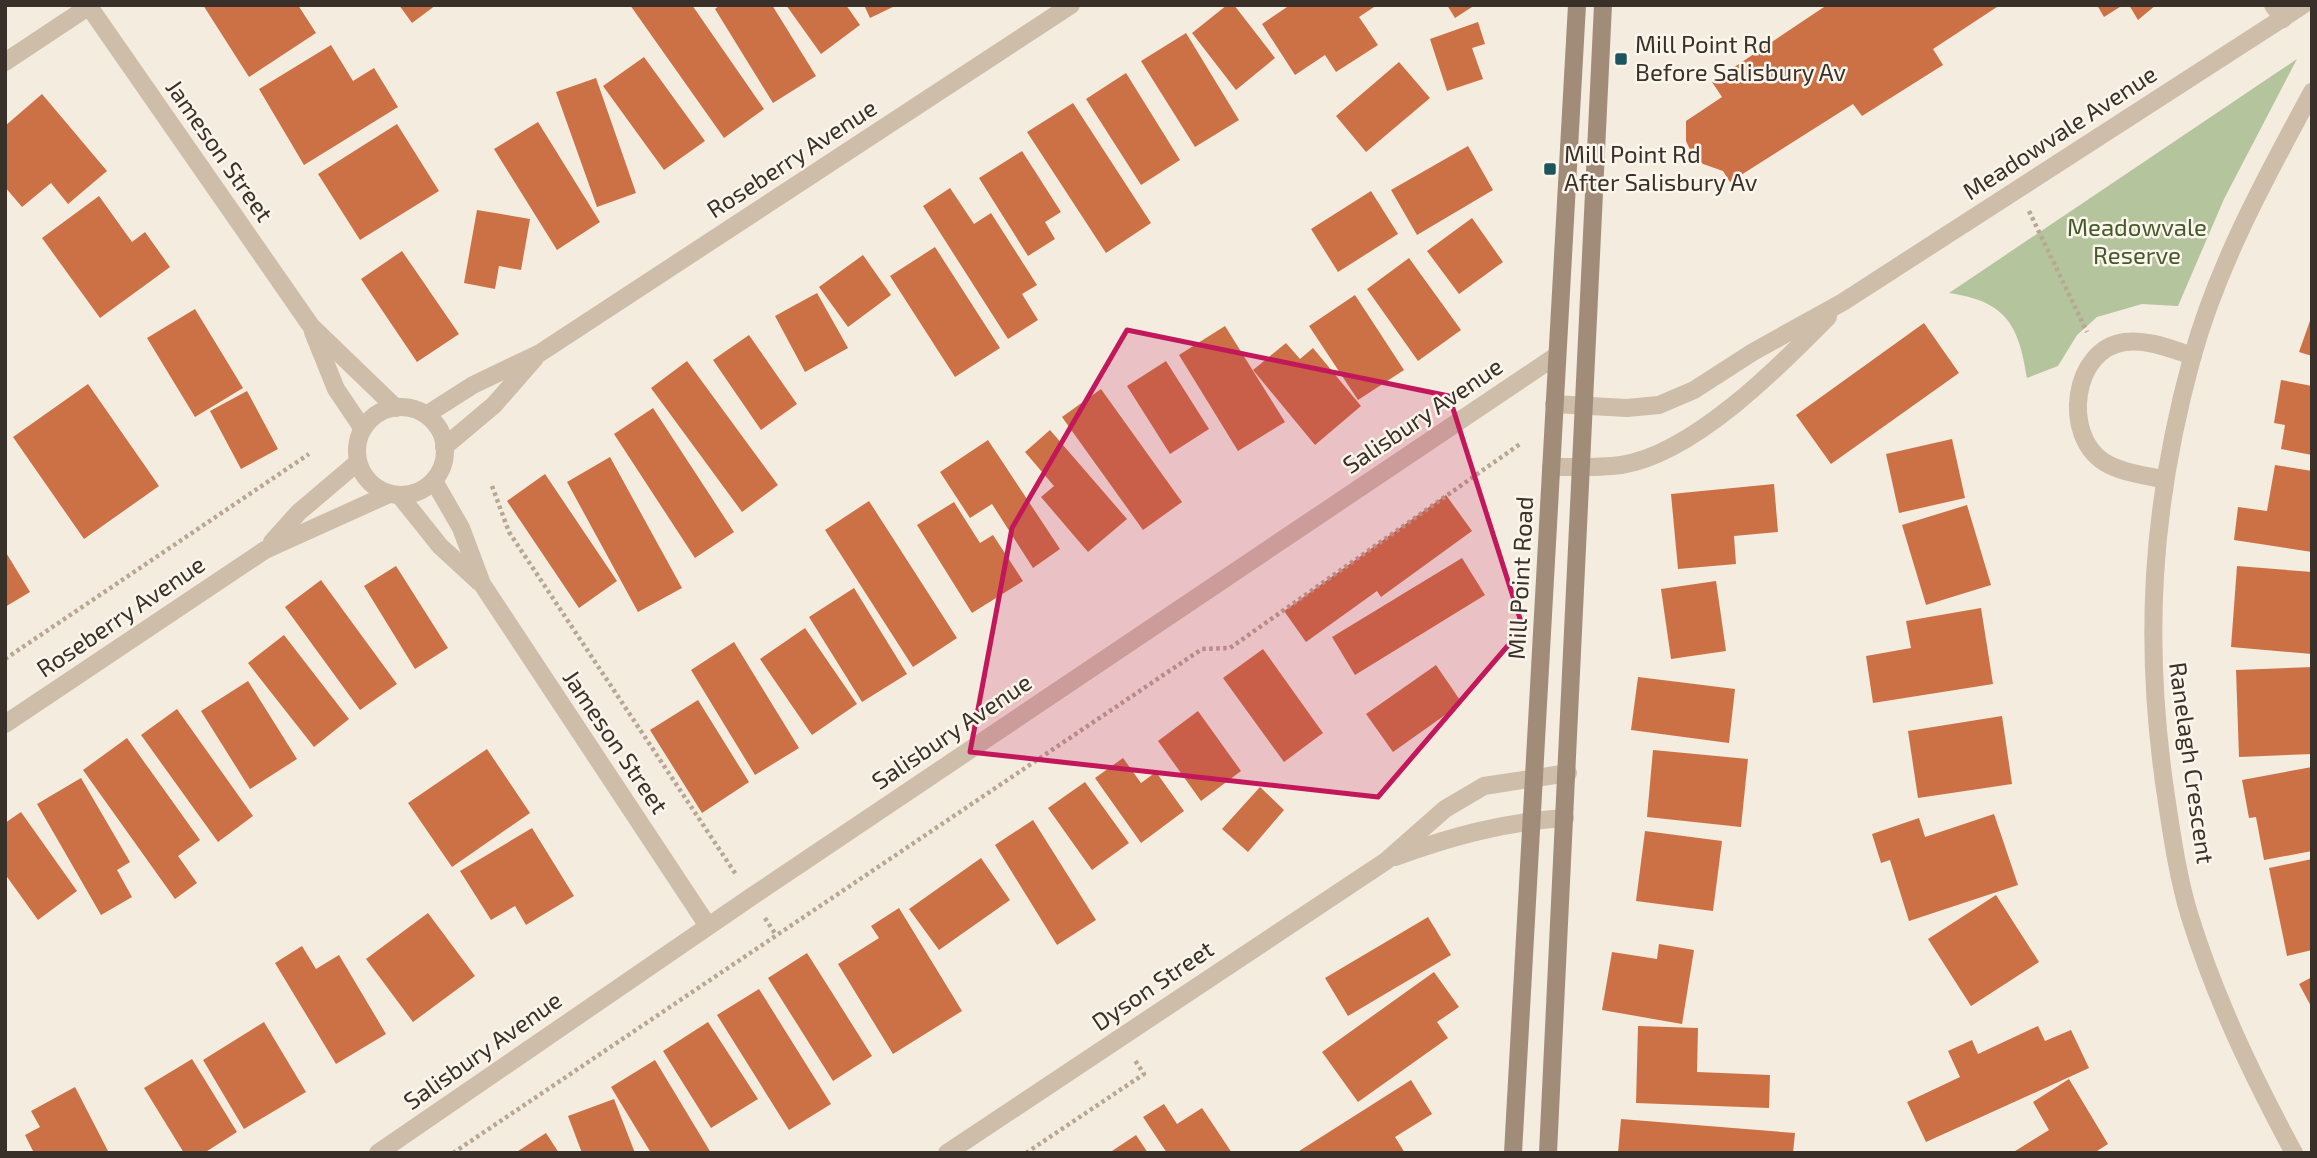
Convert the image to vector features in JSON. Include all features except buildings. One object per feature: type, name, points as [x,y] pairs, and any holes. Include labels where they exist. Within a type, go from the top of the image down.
[{"type":"main road","name":"Mill Point Road","points":[[1513,1153],[1577,5]]},
{"type":"main road","points":[[1548,1153],[1586,405],[1603,5]]},
{"type":"street","name":"Roseberry Avenue","points":[[426,415],[473,385],[540,353],[1071,5]]},
{"type":"street","name":"Meadowvale Avenue","points":[[1554,404],[1659,405],[1694,390],[1753,352],[1843,302],[2017,189],[2278,12],[2303,5]]},
{"type":"street","points":[[5,62],[89,6]]},
{"type":"street","name":"Jameson Street","points":[[89,6],[311,326],[396,408]]},
{"type":"street","name":"Ranelagh Crescent","points":[[2294,1153],[2238,1044],[2190,915],[2173,840],[2152,676],[2151,601],[2165,480],[2193,356],[2257,194],[2312,92]]},
{"type":"street","name":"Meadowvale Avenue","points":[[1550,467],[1623,465],[1660,452],[1711,421],[1775,371],[1843,302]]},
{"type":"street","name":"Jameson Street","points":[[311,326],[336,389],[363,429]]},
{"type":"street","points":[[2165,480],[2122,470],[2103,461],[2085,439],[2078,397],[2086,369],[2097,356],[2124,342],[2155,344],[2193,356]]},
{"type":"street","name":"Roseberry Avenue","points":[[444,447],[494,405],[540,353]]},
{"type":"street","name":"Salisbury Avenue","points":[[379,1153],[708,926],[1556,356]]},
{"type":"street","points":[[396,408],[417,410],[426,415],[441,434],[444,459],[434,481],[424,489],[394,495],[375,487],[358,463],[359,440],[363,429],[372,418],[396,408]]},
{"type":"street","name":"Roseberry Avenue","points":[[265,550],[299,512],[358,463]]},
{"type":"street","name":"Jameson Street","points":[[434,481],[461,528],[482,584],[708,926]]},
{"type":"street","name":"Roseberry Avenue","points":[[5,724],[265,550],[394,495]]},
{"type":"street","name":"Jameson Street","points":[[394,495],[440,546],[482,584]]},
{"type":"street","name":"Dyson Street","points":[[947,1153],[1386,861],[1445,809],[1484,786],[1567,773]]},
{"type":"street","name":"Dyson Street","points":[[1386,861],[1447,838],[1501,824],[1565,818]]},
{"type":"path","points":[[2017,189],[2097,356]]},
{"type":"path","points":[[453,1153],[1202,649],[1230,648],[1520,444]]},
{"type":"path","points":[[5,659],[309,454]]},
{"type":"path","points":[[492,486],[509,531],[776,935]]},
{"type":"path","points":[[1026,1153],[1144,1074],[1119,1038]]},
{"type":"highlighted area","points":[[1127,330],[1449,396],[1523,628],[1378,797],[970,752],[1012,528]]},
{"type":"green space","name":"Meadowvale Reserve","points":[[2297,59],[2224,199],[2178,306],[2142,304],[2097,317],[2077,335],[2058,366],[2027,378],[2019,343],[2006,318],[1984,302],[1949,293]]},
{"type":"place","name":"Mill Point Rd Before Salisbury Av","points":[[1621,59]]},
{"type":"place","name":"Mill Point Rd After Salisbury Av","points":[[1550,169]]}]
